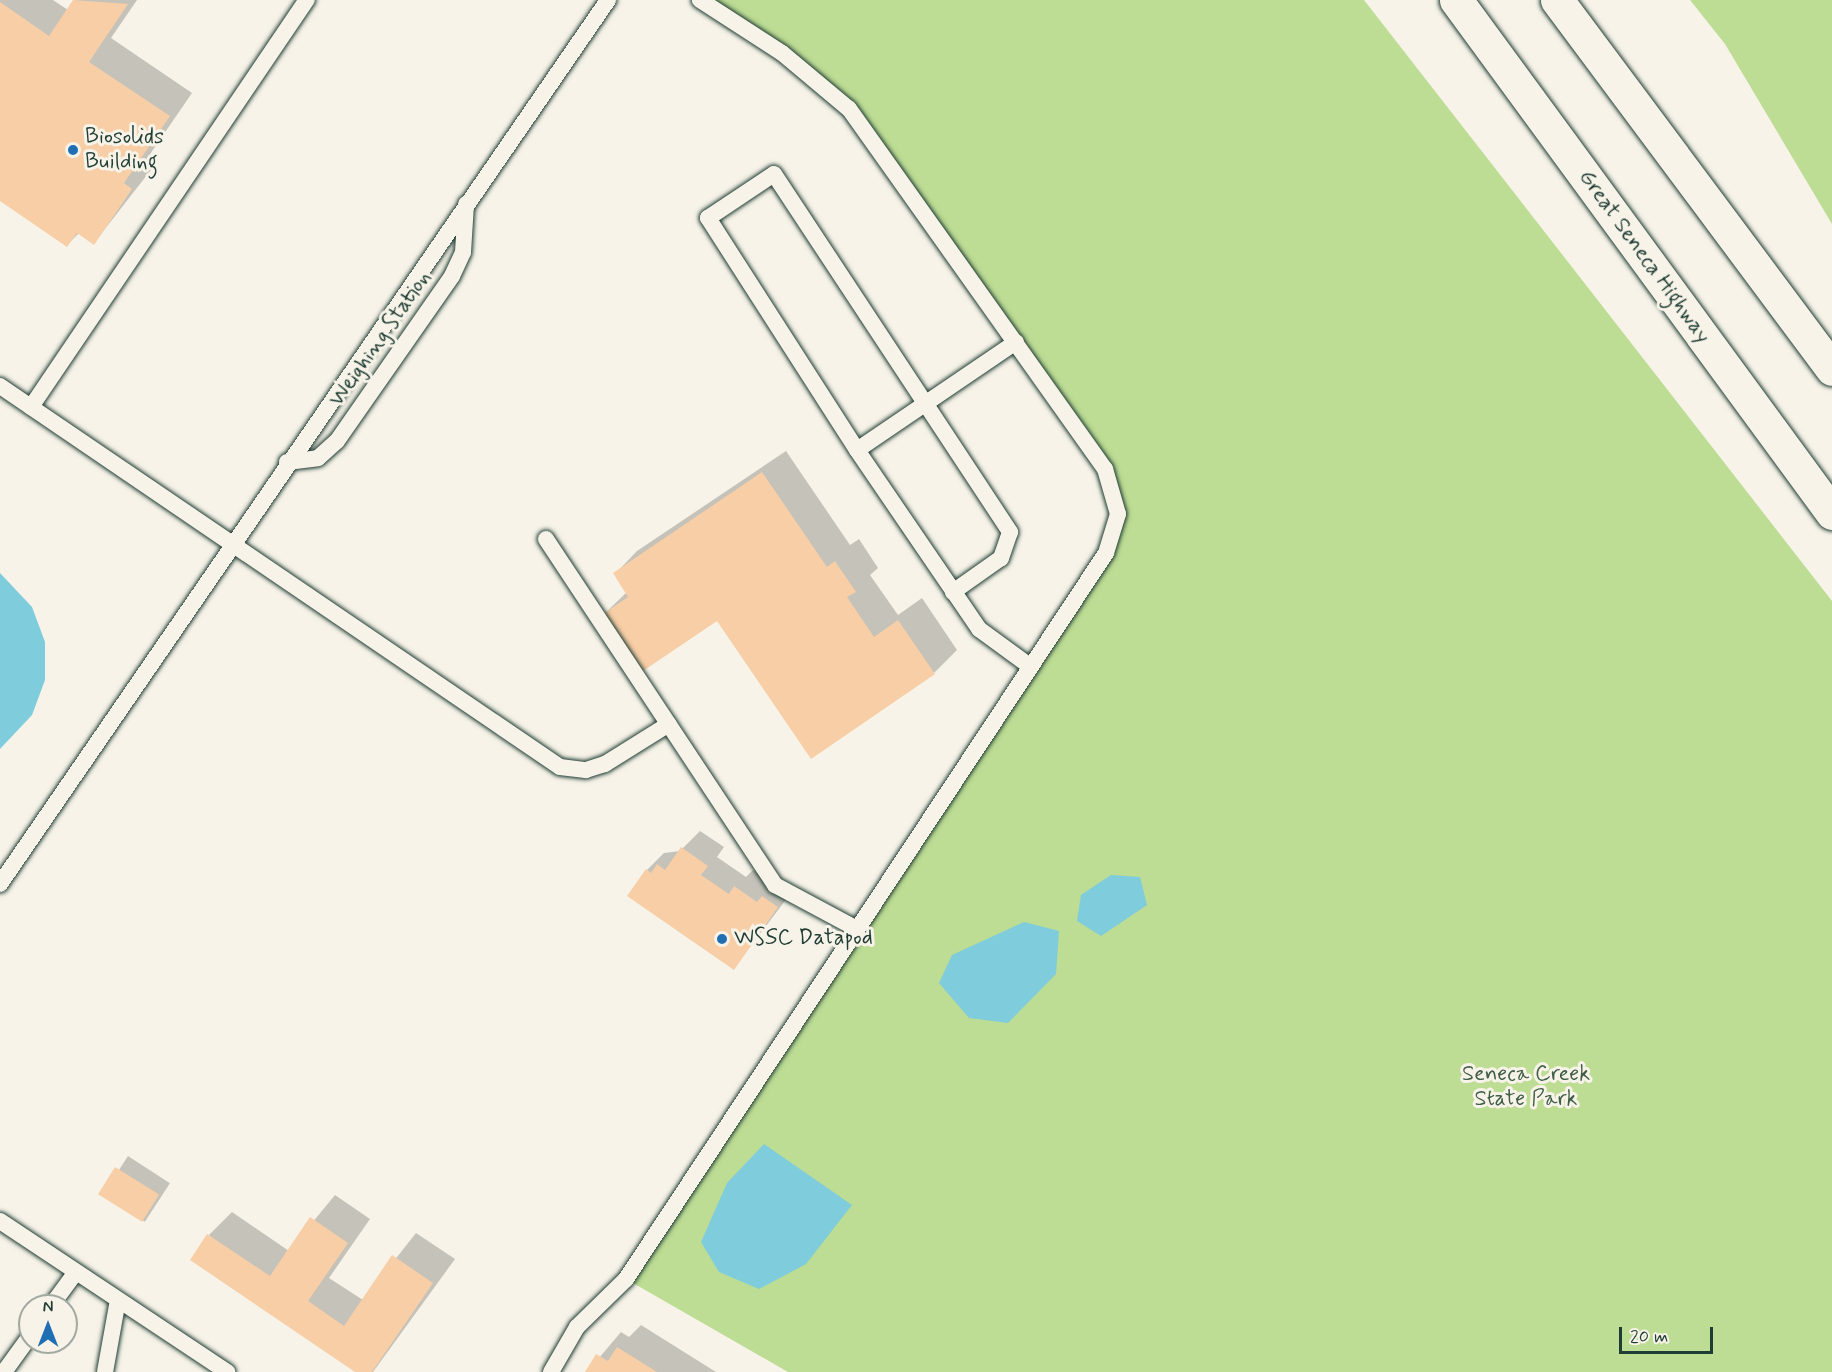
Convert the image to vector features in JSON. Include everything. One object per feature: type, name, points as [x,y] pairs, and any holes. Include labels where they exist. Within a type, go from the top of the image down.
[{"type":"main road","name":"Great Seneca Highway","points":[[1456,0],[1832,513]]},
{"type":"main road","points":[[1557,0],[1832,369]]},
{"type":"lane","points":[[31,407],[307,0]]},
{"type":"lane","points":[[0,884],[286,462],[608,0]]},
{"type":"lane","points":[[551,1372],[577,1327],[626,1280],[1031,667],[1106,553],[1118,513],[1105,469],[849,109],[782,53],[700,0]]},
{"type":"lane","points":[[953,592],[1001,558],[1010,532],[774,174],[708,218],[857,450],[953,592],[979,629],[1031,667]]},
{"type":"lane","name":"Weighing Station","points":[[286,462],[318,458],[337,441],[452,276],[463,252],[466,204]]},
{"type":"lane","points":[[857,450],[1016,342]]},
{"type":"lane","points":[[0,386],[229,545],[560,767],[586,770],[605,764],[669,724]]},
{"type":"lane","points":[[546,538],[775,885],[858,928]]},
{"type":"lane","points":[[0,1221],[227,1372]]},
{"type":"lane","points":[[60,1294],[76,1272]]},
{"type":"lane","points":[[105,1372],[118,1300]]},
{"type":"lane","points":[[4,1372],[18,1353]]},
{"type":"green space","name":"Seneca Creek State Park","points":[[700,0],[1364,0],[1832,601],[1832,1372],[788,1372],[626,1279],[1106,553],[1118,514],[1105,469],[849,109]]},
{"type":"green space","points":[[1690,0],[1832,0],[1832,224],[1725,44]]},
{"type":"water","points":[[0,573],[32,607],[45,642],[45,680],[32,715],[0,749]]},
{"type":"water","points":[[1111,875],[1140,877],[1147,905],[1101,936],[1077,921],[1081,895]]},
{"type":"water","points":[[1024,922],[1059,931],[1056,974],[1008,1023],[969,1018],[939,983],[952,955]]},
{"type":"water","points":[[764,1144],[852,1205],[806,1264],[759,1289],[719,1272],[701,1242],[727,1183]]},
{"type":"building","name":"Biosolids Building","points":[[73,0],[128,4],[89,62],[170,116],[124,183],[132,189],[94,245],[77,233],[67,247],[0,201],[0,2],[49,36]]},
{"type":"building","points":[[762,472],[827,567],[835,561],[856,592],[847,597],[874,637],[898,620],[935,674],[811,759],[717,621],[640,673],[600,616],[628,597],[613,573]]},
{"type":"building","name":"WSSC Datapod","points":[[681,847],[708,866],[701,875],[729,894],[734,886],[757,902],[762,896],[778,907],[734,970],[627,896],[646,869],[651,873],[657,864],[665,870]]},
{"type":"building","points":[[115,1167],[159,1195],[142,1222],[98,1194]]},
{"type":"building","points":[[310,1217],[348,1243],[308,1301],[344,1326],[392,1255],[433,1283],[372,1372],[355,1372],[190,1260],[207,1234],[270,1276]]},
{"type":"building","points":[[617,1347],[657,1372],[585,1372],[596,1354],[608,1361]]},
{"type":"place","name":"Biosolids Building","points":[[73,150]]},
{"type":"place","name":"WSSC Datapod","points":[[722,939]]}]
